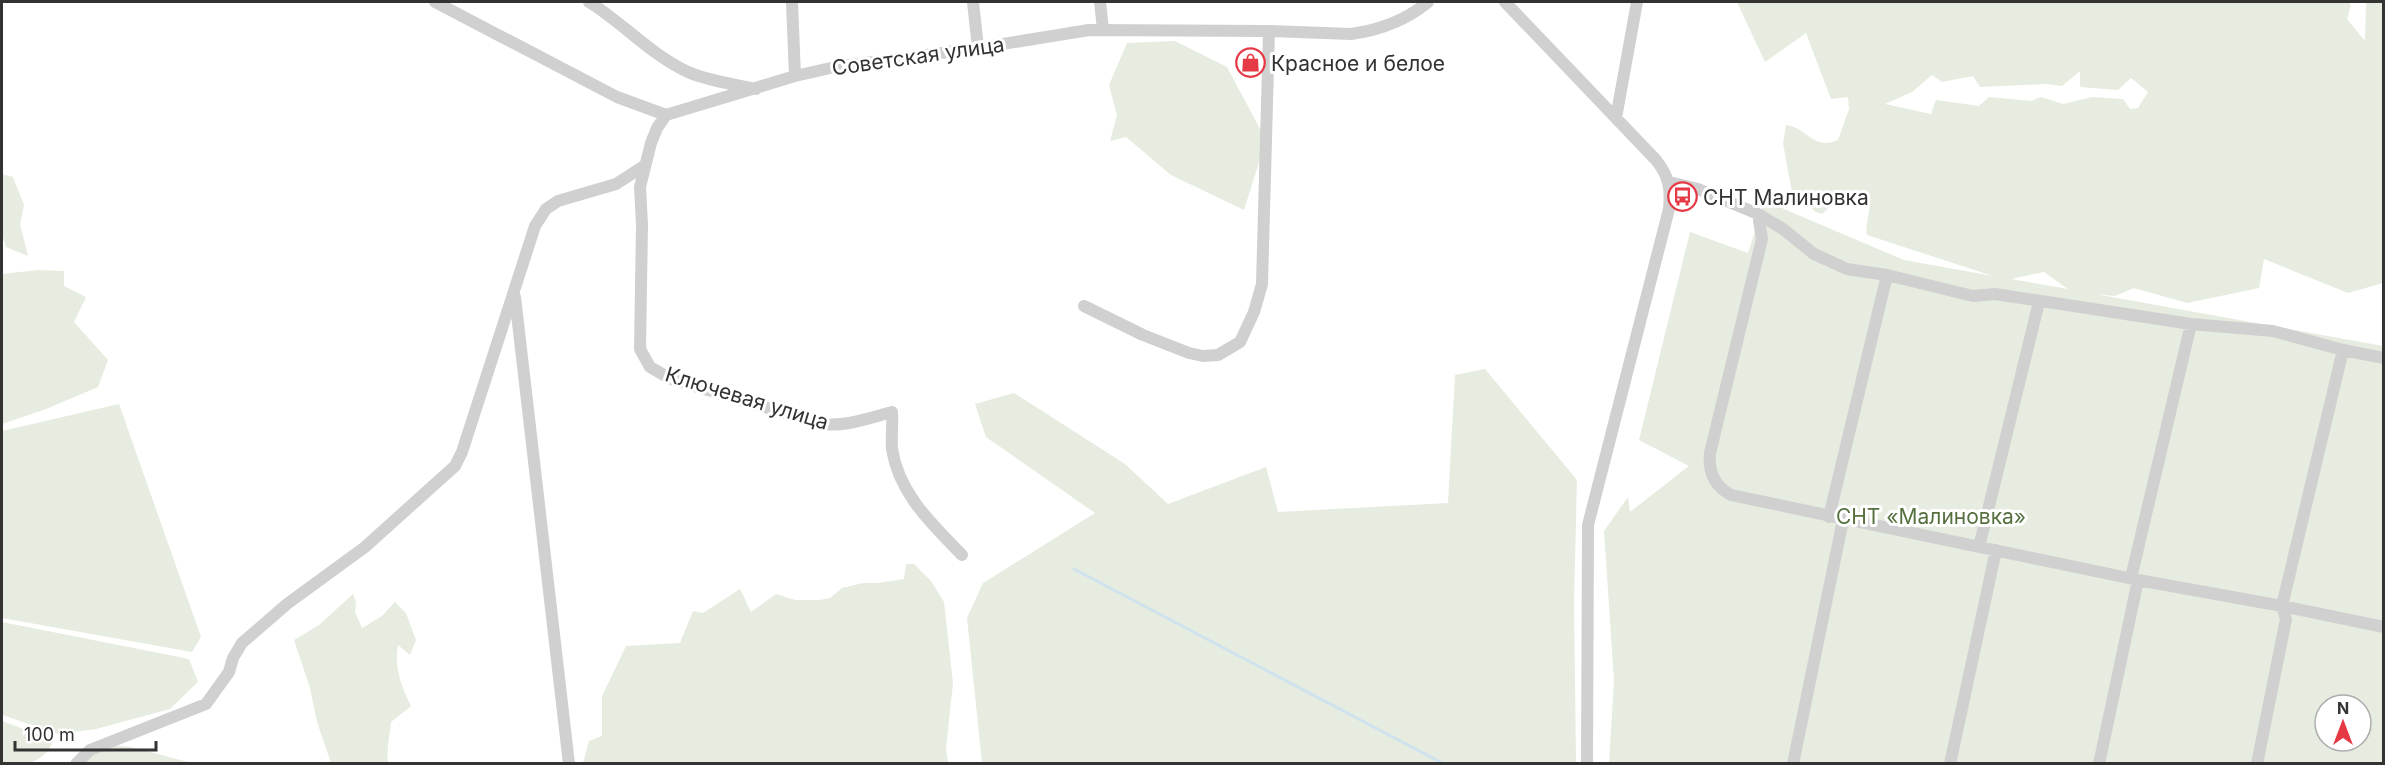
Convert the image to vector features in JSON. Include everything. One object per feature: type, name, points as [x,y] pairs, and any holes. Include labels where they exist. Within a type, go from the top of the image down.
[{"type":"street","points":[[76,764],[90,750],[206,704],[229,672],[233,658],[242,643],[287,604],[365,547],[455,466],[462,453],[535,226],[546,209],[558,201],[616,184],[644,166],[657,128],[666,116],[617,97],[435,2]]},
{"type":"street","points":[[589,2],[612,16],[661,57],[689,72],[757,89]]},
{"type":"street","points":[[792,2],[795,76]]},
{"type":"street","points":[[973,2],[978,48]]},
{"type":"street","points":[[1101,2],[1103,29]]},
{"type":"street","name":"Советская улица","points":[[666,116],[795,76],[851,64],[1103,29],[1351,34],[1376,31],[1393,24],[1428,2]]},
{"type":"street","points":[[1505,2],[1656,160],[1664,170],[1669,182],[1669,209],[1588,525],[1587,764]]},
{"type":"street","points":[[1616,118],[1637,2]]},
{"type":"street","points":[[1084,306],[1143,335],[1203,356],[1218,355],[1240,342],[1254,312],[1262,284],[1269,31]]},
{"type":"street","name":"Ключевая улица","points":[[644,166],[640,187],[642,225],[640,349],[650,367],[671,379],[822,424],[834,426],[853,423],[892,412],[892,449],[902,484],[915,505],[962,555]]},
{"type":"street","points":[[1669,182],[1698,189],[1758,214],[1783,229],[1814,255],[1847,269],[1887,275],[1974,296],[1995,294],[2191,324],[2273,331],[2343,350],[2384,358]]},
{"type":"street","points":[[1758,214],[1762,239],[1760,254],[1710,453],[1710,469],[1720,489],[1731,495],[1843,520],[2384,627]]},
{"type":"street","points":[[1829,517],[1887,275]]},
{"type":"street","points":[[515,293],[569,764]]},
{"type":"street","points":[[1979,547],[2039,302]]},
{"type":"street","points":[[2099,764],[2134,579],[2191,324]]},
{"type":"street","points":[[2257,764],[2286,619],[2282,606],[2343,350]]},
{"type":"street","points":[[1793,764],[1843,520]]},
{"type":"street","points":[[1950,764],[1996,550]]},
{"type":"green space","name":"СНТ «Малиновка»","points":[[1737,2],[2349,2],[2351,5],[2347,19],[2365,41],[2366,2],[2383,2],[2383,283],[2348,293],[2264,259],[2259,288],[2187,303],[2134,288],[2115,296],[2095,294],[2383,346],[2383,763],[1609,763],[1614,680],[1604,531],[1628,497],[1630,512],[1689,466],[1639,440],[1690,232],[1748,253],[1765,201],[1904,260],[1993,276],[1867,235],[1870,207],[1868,197],[1846,190],[1822,214],[1814,211],[1808,203],[1793,198],[1783,143],[1786,125],[1800,130],[1816,141],[1829,143],[1838,140],[1849,109],[1848,97],[1831,99],[1806,33],[1765,62]],"holes":[[[2080,71],[2080,87],[2118,90],[2131,78],[2148,92],[2138,108],[2130,109],[2123,99],[2092,97],[2063,104],[2041,97],[2031,101],[1989,97],[1979,106],[1936,100],[1931,114],[1885,104],[1912,92],[1932,75],[1942,82],[1973,76],[1980,87],[2047,84],[2062,86]],[[2044,272],[2068,289],[2011,279]]]},
{"type":"green space","points":[[1175,41],[1227,67],[1266,140],[1244,210],[1171,175],[1126,137],[1110,141],[1117,115],[1109,85],[1127,43]]},
{"type":"green space","points":[[2,174],[13,177],[24,205],[20,224],[28,256],[6,247],[2,234]]},
{"type":"green space","points":[[38,270],[64,271],[64,286],[86,297],[74,322],[108,360],[98,387],[46,409],[2,424],[2,274]]},
{"type":"green space","points":[[1485,369],[1577,480],[1574,602],[1576,763],[982,763],[967,618],[983,583],[1095,513],[986,437],[975,404],[1014,393],[1125,464],[1168,504],[1266,467],[1278,512],[1448,503],[1455,375]]},
{"type":"green space","points":[[119,404],[201,637],[192,652],[2,618],[2,431]]},
{"type":"green space","points":[[906,564],[914,564],[931,581],[944,602],[953,683],[946,748],[948,763],[583,763],[589,741],[602,736],[602,696],[626,646],[680,643],[693,611],[703,613],[740,589],[751,612],[776,594],[795,600],[820,600],[830,598],[842,588],[863,583],[904,579]]},
{"type":"green space","points":[[353,594],[356,602],[355,612],[362,628],[382,616],[395,602],[406,613],[416,640],[410,655],[398,645],[399,676],[411,706],[391,722],[388,763],[331,763],[294,640],[319,625]]},
{"type":"green space","points":[[2,622],[189,659],[198,682],[170,709],[96,729],[59,734],[2,715]]},
{"type":"green space","points":[[2,721],[54,740],[39,759],[27,763],[2,763]]},
{"type":"green space","points":[[110,745],[131,747],[192,763],[86,763],[85,756]]},
{"type":"waterway","points":[[1074,569],[1444,764]]},
{"type":"place","name":"Красное и белое","points":[[1250,63]]},
{"type":"place","name":"СНТ Малиновка","points":[[1682,197]]}]
